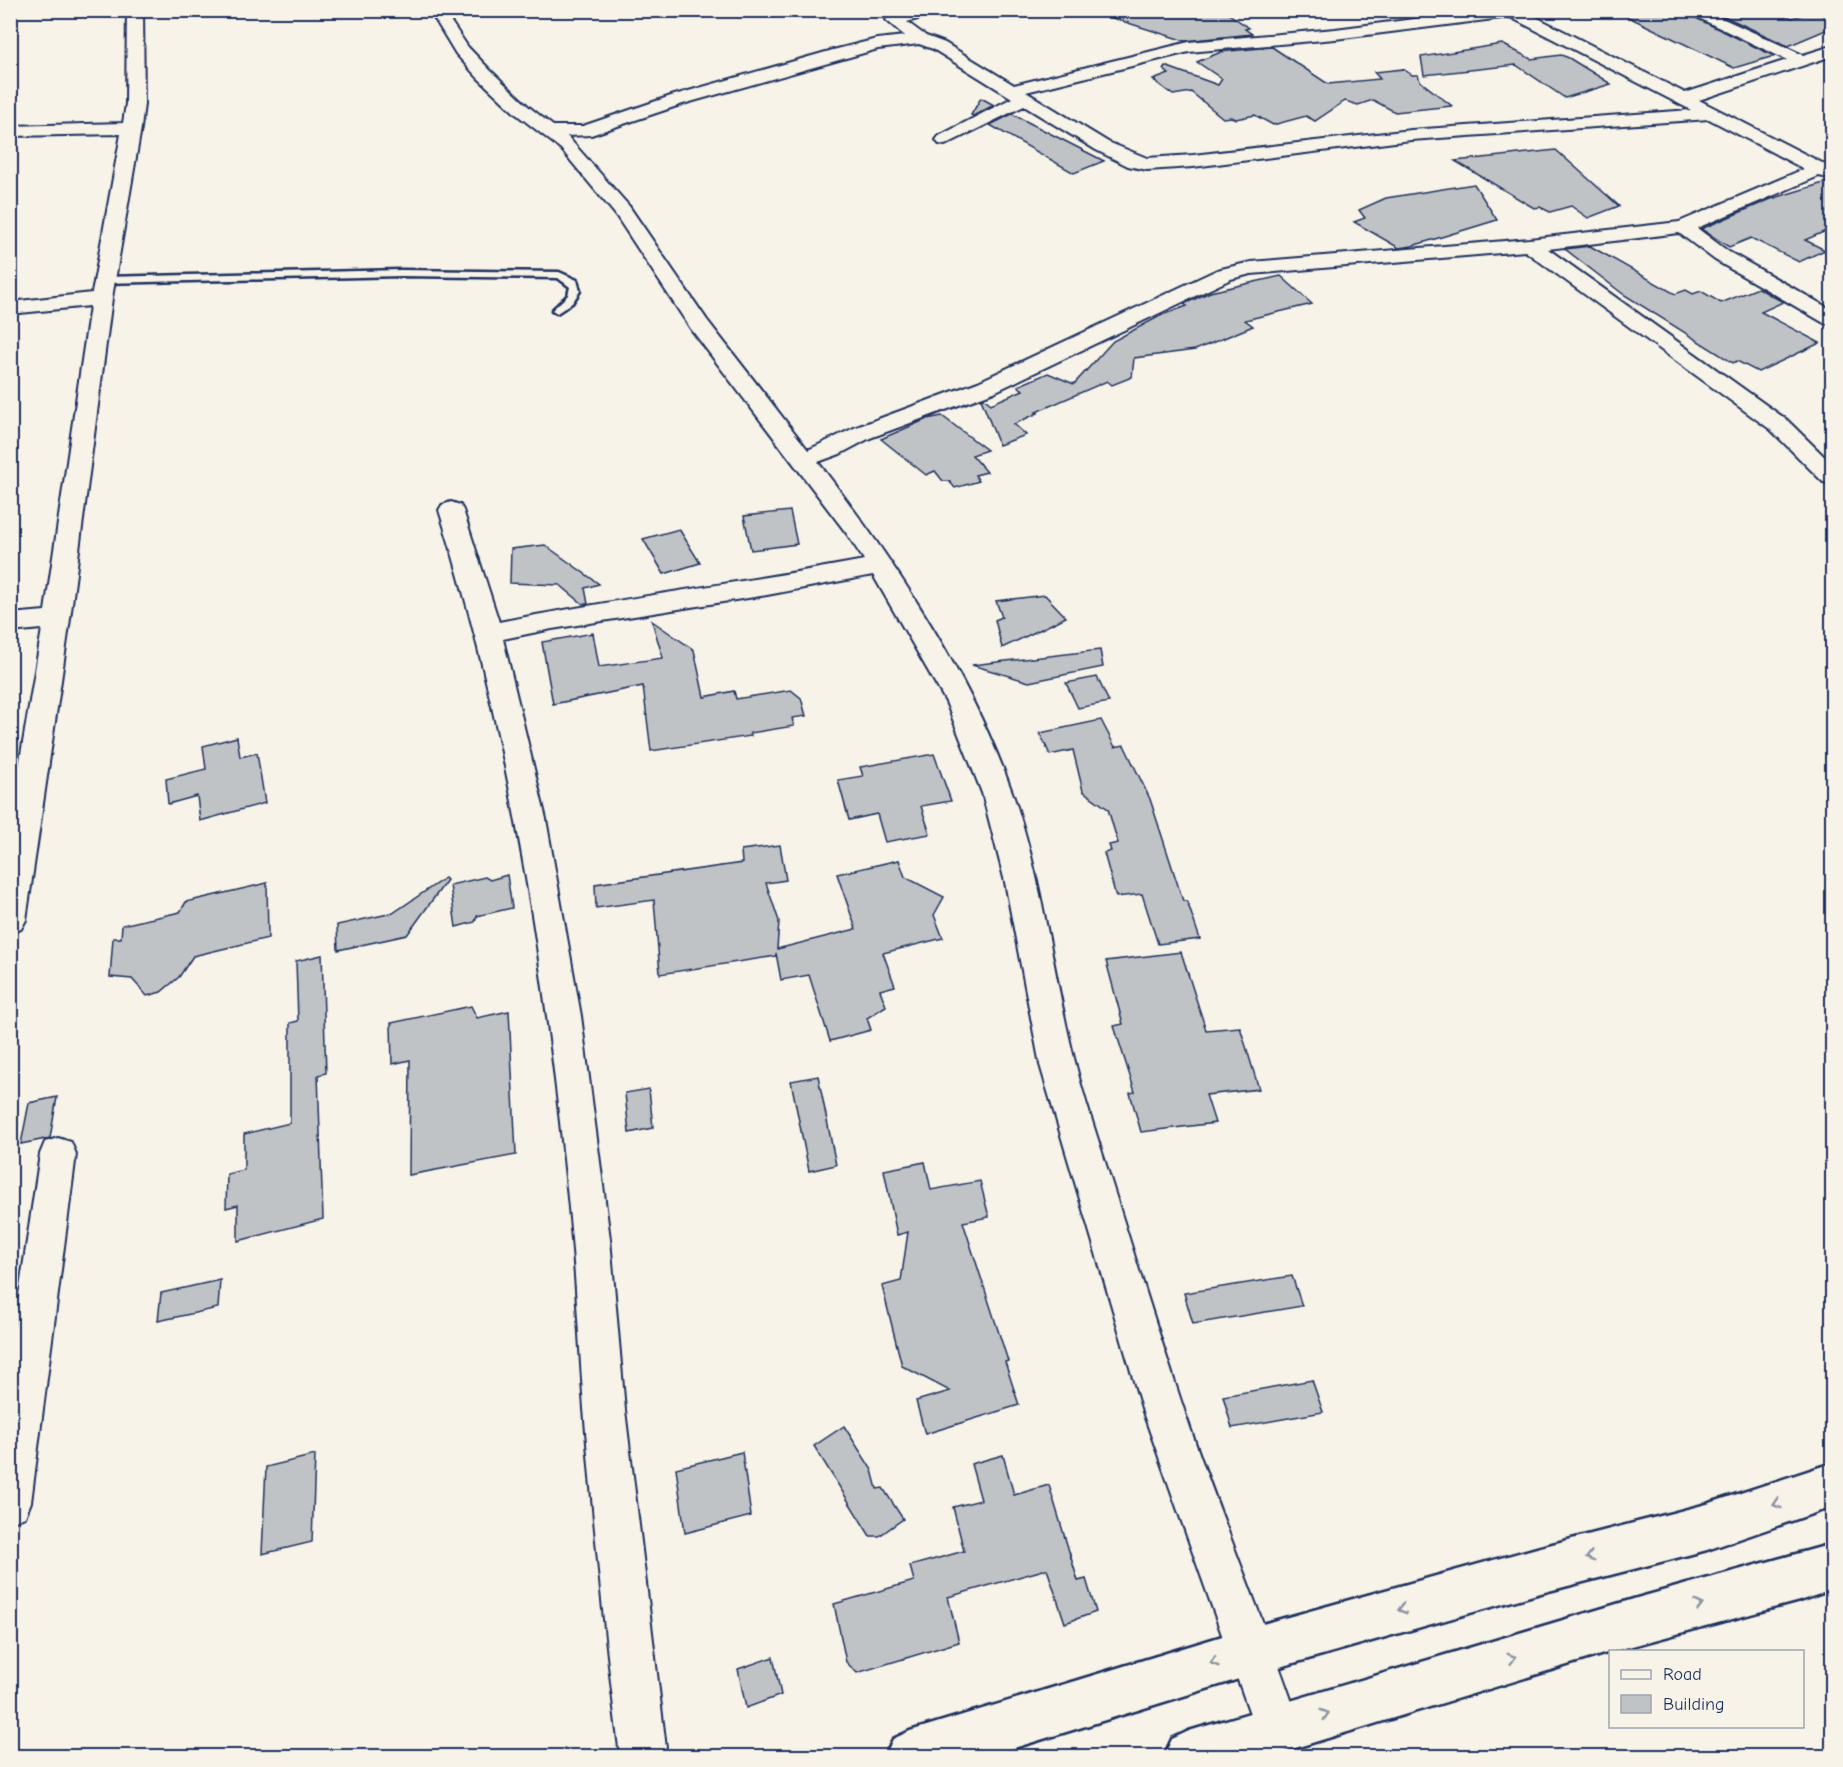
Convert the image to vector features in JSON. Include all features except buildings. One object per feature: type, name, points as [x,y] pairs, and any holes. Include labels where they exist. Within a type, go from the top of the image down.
[{"type":"street","points":[[10,920],[57,619],[103,289],[132,128],[135,104],[135,10]]},
{"type":"street","points":[[434,10],[442,18],[462,50],[522,110],[568,136],[622,210],[699,324],[856,529],[928,644],[960,702],[997,793],[1021,882],[1058,1065],[1165,1415],[1278,1728]]},
{"type":"street","points":[[879,10],[907,30],[939,46],[1112,152],[1135,162],[1147,164],[1193,161],[1411,135],[1710,114]]},
{"type":"street","points":[[568,136],[731,84],[877,44],[907,30],[933,10]]},
{"type":"street","points":[[1690,10],[1802,61]]},
{"type":"street","points":[[945,140],[1016,94],[1190,47],[1335,34],[1511,11],[1826,172]]},
{"type":"street","points":[[1682,100],[1833,51]]},
{"type":"street","points":[[10,131],[132,128]]},
{"type":"street","points":[[802,460],[832,449],[862,433],[986,387],[1224,274],[1251,268],[1529,245],[1683,227],[1826,172]]},
{"type":"street","points":[[1683,227],[1722,256],[1833,318]]},
{"type":"street","points":[[1529,245],[1779,425],[1833,477]]},
{"type":"street","points":[[10,308],[103,289]]},
{"type":"street","points":[[451,510],[480,600],[531,819],[564,1016],[591,1239],[605,1410],[643,1756]]},
{"type":"street","points":[[488,633],[552,620],[767,587],[880,565]]},
{"type":"street","points":[[10,623],[57,619]]},
{"type":"street","points":[[10,1502],[58,1154]]},
{"type":"street","points":[[910,1756],[1252,1651],[1537,1571],[1707,1527],[1833,1485]]},
{"type":"street","points":[[1189,1756],[1625,1624],[1833,1567]]},
{"type":"lane","points":[[103,289],[401,273],[559,275],[575,283],[576,290],[572,299],[556,310]]}]
